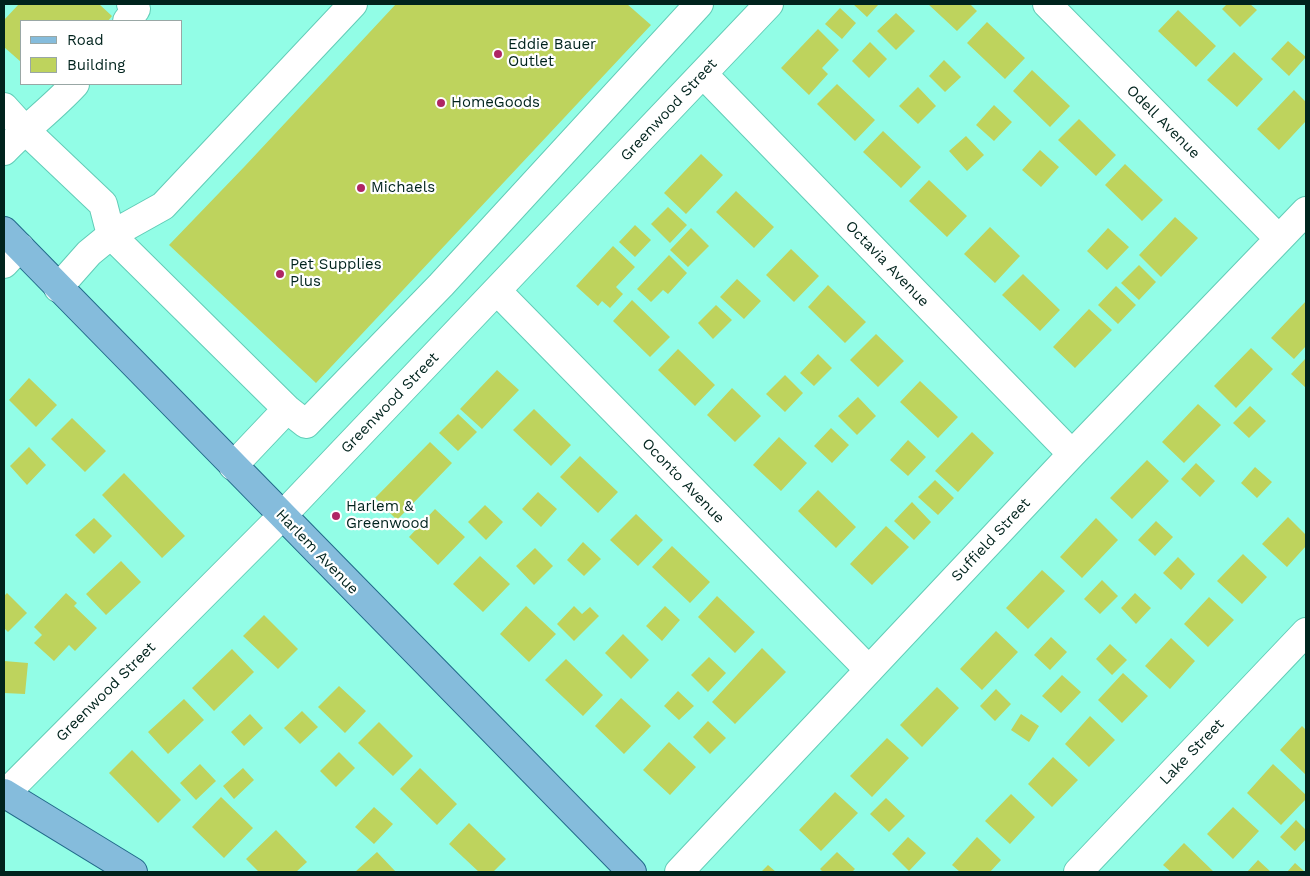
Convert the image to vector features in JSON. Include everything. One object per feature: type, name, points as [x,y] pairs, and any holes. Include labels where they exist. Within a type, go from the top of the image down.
[{"type":"main road","name":"Harlem Avenue","points":[[9,247],[58,288],[632,872]]},
{"type":"main road","points":[[4,794],[133,872]]},
{"type":"street","points":[[128,20],[136,9],[131,4]]},
{"type":"street","points":[[58,288],[89,253],[111,235],[163,206],[353,4]]},
{"type":"street","points":[[4,107],[24,129],[103,204],[111,235],[287,409],[306,424],[441,285],[699,4]]},
{"type":"street","name":"Greenwood Street","points":[[4,794],[282,516],[769,4]]},
{"type":"street","name":"Odell Avenue","points":[[1047,4],[1279,239]]},
{"type":"street","name":"Octavia Avenue","points":[[703,74],[1072,454]]},
{"type":"street","points":[[4,151],[24,129],[56,104],[74,85]]},
{"type":"street","name":"Suffield Street","points":[[679,872],[1072,454],[1306,211]]},
{"type":"street","name":"Oconto Avenue","points":[[497,291],[869,670]]},
{"type":"street","points":[[233,466],[287,409]]},
{"type":"street","name":"Lake Street","points":[[1083,870],[1302,645]]},
{"type":"building","points":[[19,4],[99,4],[112,16],[109,20],[20,20],[20,61],[4,47],[4,20]]},
{"type":"building","points":[[396,4],[627,4],[651,25],[316,383],[169,245]]},
{"type":"building","points":[[853,4],[879,4],[867,17]]},
{"type":"building","points":[[928,4],[970,4],[977,11],[957,31]]},
{"type":"building","points":[[1227,4],[1250,4],[1257,10],[1240,27],[1222,9]]},
{"type":"building","points":[[840,8],[856,23],[842,39],[825,24]]},
{"type":"building","points":[[1178,10],[1216,46],[1196,67],[1158,31]]},
{"type":"building","points":[[896,13],[915,31],[896,50],[877,31]]},
{"type":"building","points":[[987,22],[1025,58],[1005,79],[967,43]]},
{"type":"building","points":[[818,29],[839,50],[822,68],[828,74],[809,95],[781,68]]},
{"type":"building","points":[[1288,41],[1306,57],[1289,76],[1271,59]]},
{"type":"building","points":[[870,42],[887,59],[869,78],[852,61]]},
{"type":"building","points":[[1234,52],[1263,79],[1237,107],[1207,80]]},
{"type":"building","points":[[944,60],[961,77],[945,92],[929,76]]},
{"type":"building","points":[[1032,70],[1070,106],[1050,127],[1013,91]]},
{"type":"building","points":[[837,84],[875,120],[855,141],[817,104]]},
{"type":"building","points":[[918,87],[936,106],[918,124],[899,106]]},
{"type":"building","points":[[1294,90],[1306,102],[1306,121],[1279,150],[1257,129]]},
{"type":"building","points":[[994,105],[1012,122],[994,141],[976,125]]},
{"type":"building","points":[[1079,119],[1116,155],[1096,176],[1058,140]]},
{"type":"building","points":[[883,131],[921,167],[901,188],[863,152]]},
{"type":"building","points":[[966,136],[984,155],[967,171],[949,151]]},
{"type":"building","points":[[1040,150],[1059,167],[1041,187],[1022,170]]},
{"type":"building","points":[[701,154],[723,175],[686,214],[664,193]]},
{"type":"building","points":[[1125,164],[1163,200],[1142,221],[1105,185]]},
{"type":"building","points":[[929,180],[967,216],[947,237],[909,201]]},
{"type":"building","points":[[736,191],[774,227],[754,248],[716,212]]},
{"type":"building","points":[[668,207],[687,225],[670,243],[651,224]]},
{"type":"building","points":[[1175,217],[1198,238],[1161,277],[1139,255]]},
{"type":"building","points":[[635,225],[651,240],[635,257],[619,242]]},
{"type":"building","points":[[990,227],[1020,256],[995,283],[964,254]]},
{"type":"building","points":[[691,228],[709,246],[688,267],[670,250]]},
{"type":"building","points":[[1108,228],[1129,247],[1107,270],[1087,251]]},
{"type":"building","points":[[613,246],[635,267],[616,287],[623,294],[610,308],[602,301],[598,306],[576,286]]},
{"type":"building","points":[[791,249],[819,276],[794,302],[766,275]]},
{"type":"building","points":[[669,255],[687,273],[668,294],[663,290],[651,302],[637,289]]},
{"type":"building","points":[[1139,265],[1156,282],[1139,300],[1121,283]]},
{"type":"building","points":[[1023,274],[1060,310],[1040,331],[1002,295]]},
{"type":"building","points":[[737,279],[761,301],[744,319],[720,297]]},
{"type":"building","points":[[828,285],[866,322],[845,343],[808,307]]},
{"type":"building","points":[[1116,286],[1136,305],[1118,324],[1098,305]]},
{"type":"building","points":[[632,300],[670,337],[650,357],[613,321]]},
{"type":"building","points":[[1306,301],[1306,346],[1294,359],[1271,338]]},
{"type":"building","points":[[716,305],[732,320],[713,339],[698,323]]},
{"type":"building","points":[[1089,309],[1112,330],[1075,368],[1053,347]]},
{"type":"building","points":[[876,334],[904,361],[878,387],[850,360]]},
{"type":"building","points":[[1251,348],[1273,369],[1236,408],[1214,386]]},
{"type":"building","points":[[678,349],[715,385],[695,406],[658,370]]},
{"type":"building","points":[[818,354],[832,368],[814,386],[800,373]]},
{"type":"building","points":[[1306,358],[1306,388],[1291,374]]},
{"type":"building","points":[[497,370],[519,390],[482,429],[460,409]]},
{"type":"building","points":[[785,375],[803,393],[785,412],[766,394]]},
{"type":"building","points":[[29,378],[57,405],[36,427],[9,400]]},
{"type":"building","points":[[920,381],[958,417],[938,438],[900,402]]},
{"type":"building","points":[[732,388],[761,416],[735,442],[707,415]]},
{"type":"building","points":[[858,397],[876,416],[857,435],[838,416]]},
{"type":"building","points":[[1198,404],[1221,425],[1184,463],[1162,442]]},
{"type":"building","points":[[1250,406],[1266,421],[1249,438],[1233,423]]},
{"type":"building","points":[[534,409],[571,445],[551,466],[513,430]]},
{"type":"building","points":[[458,414],[477,432],[458,451],[439,433]]},
{"type":"building","points":[[72,418],[106,451],[85,472],[51,439]]},
{"type":"building","points":[[831,428],[849,445],[832,463],[814,446]]},
{"type":"building","points":[[972,432],[994,453],[958,492],[935,471]]},
{"type":"building","points":[[779,437],[807,463],[781,491],[753,465]]},
{"type":"building","points":[[908,440],[926,457],[908,476],[890,460]]},
{"type":"building","points":[[430,442],[452,463],[397,520],[375,498]]},
{"type":"building","points":[[29,447],[46,465],[27,485],[10,466]]},
{"type":"building","points":[[580,456],[618,492],[598,513],[560,477]]},
{"type":"building","points":[[1147,460],[1169,481],[1132,519],[1110,498]]},
{"type":"building","points":[[1196,463],[1215,481],[1200,497],[1181,479]]},
{"type":"building","points":[[1255,467],[1272,482],[1257,498],[1241,483]]},
{"type":"building","points":[[124,473],[185,536],[162,558],[102,495]]},
{"type":"building","points":[[935,480],[954,498],[938,515],[918,497]]},
{"type":"building","points":[[818,490],[856,527],[836,548],[798,511]]},
{"type":"building","points":[[538,492],[557,509],[541,527],[522,509]]},
{"type":"building","points":[[912,502],[931,522],[914,540],[894,521]]},
{"type":"building","points":[[485,505],[503,522],[486,540],[468,522]]},
{"type":"building","points":[[435,509],[465,537],[438,565],[409,537]]},
{"type":"building","points":[[636,514],[663,540],[638,566],[610,540]]},
{"type":"building","points":[[1288,517],[1306,535],[1306,546],[1287,567],[1262,544]]},
{"type":"building","points":[[94,518],[112,536],[94,554],[75,535]]},
{"type":"building","points":[[1096,518],[1118,540],[1082,578],[1060,557]]},
{"type":"building","points":[[1156,521],[1173,537],[1155,556],[1138,540]]},
{"type":"building","points":[[886,526],[909,547],[872,585],[850,564]]},
{"type":"building","points":[[583,542],[601,559],[584,576],[567,560]]},
{"type":"building","points":[[672,546],[710,582],[690,603],[652,567]]},
{"type":"building","points":[[535,548],[553,566],[534,585],[516,566]]},
{"type":"building","points":[[1243,554],[1267,577],[1242,604],[1217,581]]},
{"type":"building","points":[[480,556],[510,584],[483,612],[453,584]]},
{"type":"building","points":[[1178,557],[1195,574],[1181,590],[1163,573]]},
{"type":"building","points":[[121,561],[141,582],[106,615],[86,594]]},
{"type":"building","points":[[1042,570],[1065,591],[1028,629],[1006,608]]},
{"type":"building","points":[[1102,580],[1118,596],[1100,614],[1084,599]]},
{"type":"building","points":[[7,593],[27,613],[8,632],[4,628],[4,596]]},
{"type":"building","points":[[66,593],[77,603],[74,606],[97,628],[75,651],[69,645],[54,661],[34,643],[42,635],[34,627]]},
{"type":"building","points":[[1135,593],[1151,608],[1136,624],[1121,608]]},
{"type":"building","points":[[717,596],[755,632],[735,653],[698,617]]},
{"type":"building","points":[[1209,597],[1234,620],[1208,647],[1184,624]]},
{"type":"building","points":[[526,606],[556,634],[529,662],[500,634]]},
{"type":"building","points":[[574,606],[582,614],[590,607],[599,616],[574,641],[557,624]]},
{"type":"building","points":[[665,606],[680,620],[662,641],[646,626]]},
{"type":"building","points":[[264,615],[298,649],[278,669],[243,636]]},
{"type":"building","points":[[996,631],[1018,652],[982,690],[960,669]]},
{"type":"building","points":[[623,634],[649,660],[631,679],[605,653]]},
{"type":"building","points":[[1051,637],[1067,652],[1050,670],[1034,655]]},
{"type":"building","points":[[1171,638],[1195,661],[1170,689],[1145,666]]},
{"type":"building","points":[[1110,644],[1127,660],[1112,675],[1096,659]]},
{"type":"building","points":[[762,648],[786,672],[735,724],[712,702]]},
{"type":"building","points":[[232,649],[254,672],[214,711],[192,688]]},
{"type":"building","points":[[709,657],[726,673],[708,692],[691,675]]},
{"type":"building","points":[[566,659],[603,695],[583,716],[545,680]]},
{"type":"building","points":[[4,661],[28,663],[25,694],[4,693]]},
{"type":"building","points":[[1123,673],[1148,696],[1122,723],[1098,700]]},
{"type":"building","points":[[1062,675],[1081,692],[1061,713],[1042,696]]},
{"type":"building","points":[[339,686],[366,711],[345,733],[318,707]]},
{"type":"building","points":[[937,687],[959,708],[922,747],[900,725]]},
{"type":"building","points":[[996,689],[1011,704],[995,721],[980,706]]},
{"type":"building","points":[[678,691],[694,706],[679,720],[664,706]]},
{"type":"building","points":[[621,698],[651,726],[624,754],[595,726]]},
{"type":"building","points":[[184,699],[204,720],[168,754],[148,732]]},
{"type":"building","points":[[302,711],[318,727],[300,744],[284,728]]},
{"type":"building","points":[[250,714],[263,728],[244,746],[231,732]]},
{"type":"building","points":[[1021,714],[1039,726],[1029,742],[1011,730]]},
{"type":"building","points":[[1090,716],[1115,740],[1089,767],[1065,744]]},
{"type":"building","points":[[708,721],[726,738],[710,754],[693,737]]},
{"type":"building","points":[[379,722],[413,756],[393,776],[358,743]]},
{"type":"building","points":[[1302,726],[1306,730],[1306,775],[1280,750]]},
{"type":"building","points":[[887,738],[909,758],[872,797],[850,776]]},
{"type":"building","points":[[669,742],[696,767],[670,795],[643,770]]},
{"type":"building","points":[[132,750],[181,800],[158,823],[109,773]]},
{"type":"building","points":[[339,752],[355,768],[336,787],[320,771]]},
{"type":"building","points":[[1053,757],[1078,780],[1052,807],[1028,784]]},
{"type":"building","points":[[200,764],[216,781],[196,800],[180,783]]},
{"type":"building","points":[[1273,764],[1306,795],[1306,799],[1281,825],[1247,793]]},
{"type":"building","points":[[243,768],[254,780],[234,799],[223,786]]},
{"type":"building","points":[[420,768],[457,804],[437,825],[400,789]]},
{"type":"building","points":[[835,792],[858,813],[821,851],[799,830]]},
{"type":"building","points":[[1011,794],[1035,817],[1010,844],[985,821]]},
{"type":"building","points":[[221,797],[253,828],[224,858],[192,827]]},
{"type":"building","points":[[886,798],[905,816],[889,832],[870,814]]},
{"type":"building","points":[[374,807],[393,824],[374,844],[355,827]]},
{"type":"building","points":[[1233,807],[1259,831],[1233,859],[1207,834]]},
{"type":"building","points":[[1296,820],[1306,830],[1306,839],[1295,851],[1280,837]]},
{"type":"building","points":[[469,823],[506,859],[493,872],[479,872],[449,844]]},
{"type":"building","points":[[276,830],[307,862],[296,872],[259,872],[246,859]]},
{"type":"building","points":[[908,837],[926,853],[909,871],[892,854]]},
{"type":"building","points":[[977,837],[1001,860],[990,872],[960,872],[952,865]]},
{"type":"building","points":[[1184,843],[1214,872],[1171,872],[1163,865]]},
{"type":"building","points":[[377,852],[396,872],[355,872]]},
{"type":"building","points":[[837,852],[855,869],[852,872],[823,872],[820,869]]},
{"type":"building","points":[[1258,860],[1271,872],[1247,872]]},
{"type":"building","points":[[1295,863],[1305,872],[1287,872]]},
{"type":"building","points":[[768,865],[776,872],[761,872]]},
{"type":"place","name":"Eddie Bauer Outlet","points":[[498,54]]},
{"type":"place","name":"HomeGoods","points":[[441,103]]},
{"type":"place","name":"Michaels","points":[[361,188]]},
{"type":"place","name":"Pet Supplies Plus","points":[[280,274]]},
{"type":"place","name":"Harlem & Greenwood","points":[[336,516]]}]
